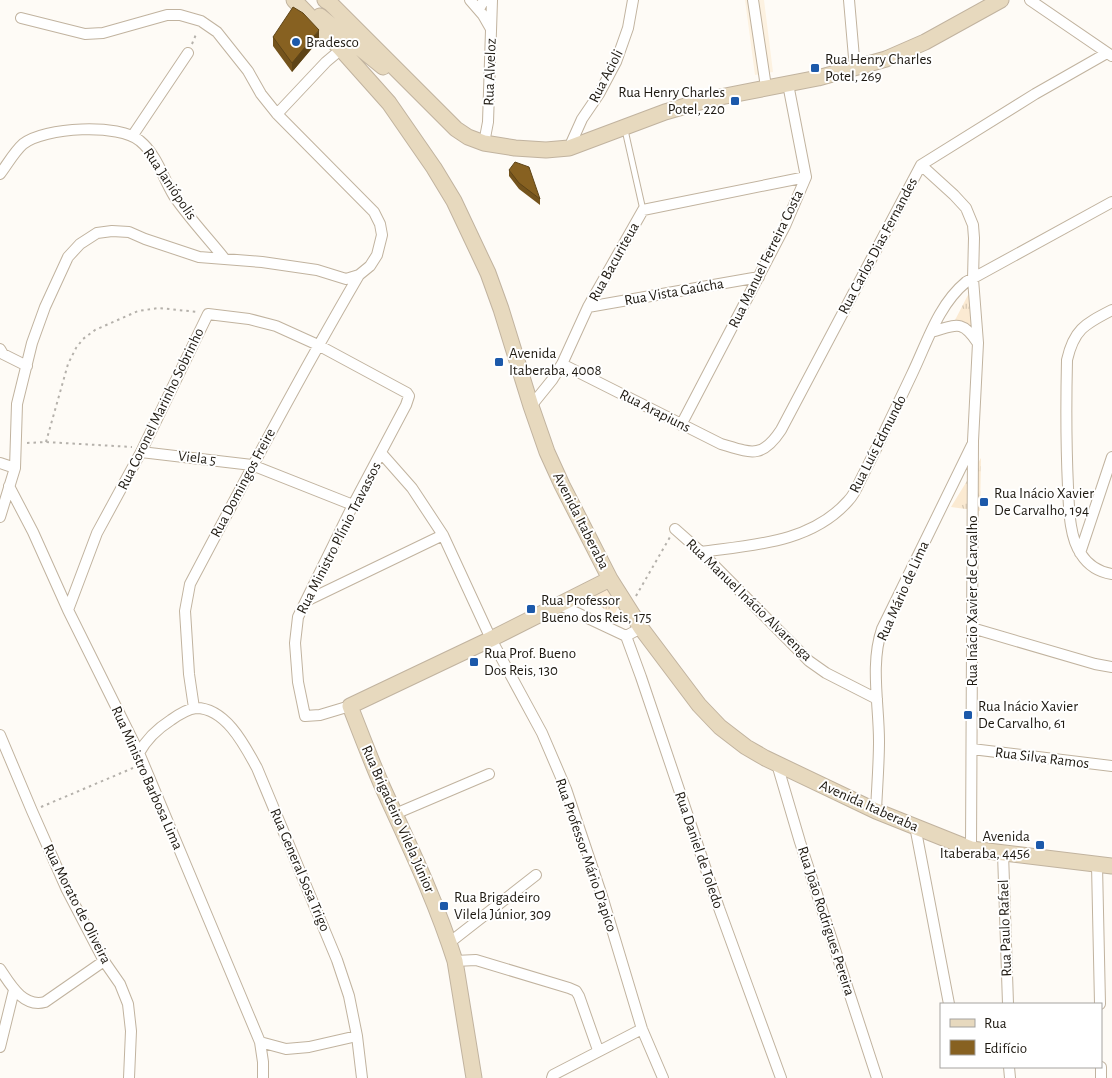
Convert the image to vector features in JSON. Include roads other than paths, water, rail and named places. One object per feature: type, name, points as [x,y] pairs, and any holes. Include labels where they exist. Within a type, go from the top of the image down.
[{"type":"main road","name":"Avenida Itaberaba","points":[[294,0],[346,45],[389,103],[434,168],[454,201],[472,236],[502,309],[531,406],[547,452],[562,485],[610,579],[640,628],[699,705],[720,727],[746,747],[777,764],[876,811],[971,848],[1105,865]]},
{"type":"main road","points":[[300,0],[346,45],[408,82]]},
{"type":"main road","name":"Avenida Itaberaba","points":[[328,1],[369,41],[384,79],[389,103]]},
{"type":"main road","points":[[369,41],[456,129],[468,137],[484,143],[539,150],[569,148],[665,112],[710,99],[855,69],[905,52],[998,1]]},
{"type":"main road","points":[[350,706],[491,639],[610,579]]},
{"type":"main road","name":"Rua Brigadeiro Vilela Júnior","points":[[350,706],[450,944],[455,961],[474,1078]]},
{"type":"street","points":[[470,0],[480,3],[492,30]]},
{"type":"street","name":"Rua Alveloz","points":[[484,143],[488,122],[492,0]]},
{"type":"street","name":"Rua Acioli","points":[[569,148],[582,119],[599,94],[616,62],[628,28],[633,0]]},
{"type":"street","points":[[753,0],[766,87]]},
{"type":"street","points":[[848,0],[855,69]]},
{"type":"street","points":[[1030,0],[1110,55]]},
{"type":"street","name":"Rua Domingos Freire","points":[[21,18],[85,34],[103,33],[167,15],[201,21],[217,32],[248,71],[261,94],[277,114],[374,212],[380,224],[382,235],[377,255],[370,266],[360,275],[318,345],[252,465],[190,584],[185,611],[189,674],[194,708]]},
{"type":"street","points":[[277,114],[346,45]]},
{"type":"street","points":[[133,135],[188,53]]},
{"type":"street","name":"Rua Carlos Dias Fernandes","points":[[721,444],[746,451],[756,451],[766,448],[773,442],[921,166],[1035,94],[1110,55]]},
{"type":"street","name":"Rua Manuel Ferreira Costa","points":[[681,425],[785,226],[806,177],[788,84]]},
{"type":"street","name":"Rua Janiópolis","points":[[0,174],[24,144],[40,135],[59,131],[107,130],[133,135],[150,151],[175,196],[224,258]]},
{"type":"street","name":"Rua Inácio Xavier de Carvalho","points":[[921,166],[966,208],[973,225],[974,238],[973,279],[978,343],[973,442],[971,848]]},
{"type":"street","name":"Rua Bacuriteua","points":[[531,406],[562,364],[588,307],[643,210],[806,177]]},
{"type":"street","name":"Rua Luís Edmundo","points":[[701,552],[779,540],[806,532],[831,516],[849,501],[944,306],[957,290],[973,279],[1112,202]]},
{"type":"street","points":[[0,517],[15,468],[18,404],[32,343],[45,307],[68,256],[80,244],[97,233],[112,231],[129,232],[145,240],[199,257],[224,258],[317,270],[346,279],[360,275]]},
{"type":"street","name":"Rua Vista Gaúcha","points":[[588,307],[759,277]]},
{"type":"street","points":[[1112,310],[1095,319],[1077,333],[1070,345],[1067,360],[1066,454],[1072,530],[1080,553],[1092,566],[1102,572],[1112,574]]},
{"type":"street","name":"Rua Coronel Marinho Sobrinho","points":[[68,610],[98,533],[142,450],[208,314],[249,319],[276,326],[318,345],[408,396]]},
{"type":"street","points":[[931,332],[958,325],[963,326],[971,332],[978,343]]},
{"type":"street","points":[[0,349],[3,354],[27,366]]},
{"type":"street","name":"Rua Arapiuns","points":[[562,364],[721,444]]},
{"type":"street","name":"Rua Ministro Plínio Travassos","points":[[350,706],[305,716],[298,682],[295,643],[298,617],[353,505],[382,454],[406,405],[408,396]]},
{"type":"street","name":"Rua Mário de Lima","points":[[876,811],[879,740],[877,655],[882,629],[973,442]]},
{"type":"street","name":"Viela 5","points":[[142,450],[252,465],[353,505]]},
{"type":"street","name":"Rua Professor Mário D'apico","points":[[382,454],[412,488],[443,536],[491,639],[542,733],[566,790],[602,896],[642,1029],[663,1078]]},
{"type":"street","points":[[1080,553],[1112,457]]},
{"type":"street","points":[[0,463],[15,468]]},
{"type":"street","name":"Rua Ministro Barbosa Lima","points":[[9,486],[139,752],[260,1042],[263,1062],[262,1078]]},
{"type":"street","name":"Rua Manuel Inácio Alvarenga","points":[[675,529],[701,552],[809,661],[826,673],[877,700]]},
{"type":"street","points":[[306,601],[443,536]]},
{"type":"street","points":[[560,605],[626,636],[640,628]]},
{"type":"street","points":[[972,628],[1095,664],[1112,667]]},
{"type":"street","name":"Rua Daniel de Toledo","points":[[626,636],[719,908],[781,1078]]},
{"type":"street","points":[[139,752],[148,738],[164,724],[194,708]]},
{"type":"street","name":"Rua General Sosa Trigo","points":[[194,708],[207,710],[223,719],[241,738],[257,768],[337,960],[350,996],[362,1078]]},
{"type":"street","name":"Rua Morato de Oliveira","points":[[0,735],[67,890],[104,961],[120,984],[128,1004],[131,1031],[129,1078]]},
{"type":"street","name":"Rua Silva Ramos","points":[[972,749],[1112,766]]},
{"type":"street","name":"Rua João Rodrigues Pereira","points":[[777,764],[800,842],[877,1078]]},
{"type":"street","points":[[395,814],[489,774]]},
{"type":"street","points":[[915,826],[949,1003]]},
{"type":"street","name":"Rua Paulo Rafael","points":[[1003,853],[1008,1003]]},
{"type":"street","points":[[1100,1003],[1105,865]]},
{"type":"street","points":[[450,944],[536,875]]},
{"type":"street","points":[[455,961],[476,960],[569,988],[576,992],[598,1050]]},
{"type":"street","points":[[0,969],[14,990],[31,1003],[36,1004],[45,1002],[104,961]]},
{"type":"street","points":[[0,1047],[14,990]]},
{"type":"street","points":[[552,1078],[552,1075],[642,1029]]},
{"type":"street","points":[[260,1042],[286,1049],[309,1047],[356,1036]]},
{"type":"lane","points":[[624,128],[643,210]]},
{"type":"place","name":"Bradesco","points":[[296,42]]},
{"type":"place","name":"Rua Henry Charles Potel, 269","points":[[815,68]]},
{"type":"place","name":"Rua Henry Charles Potel, 220","points":[[735,101]]},
{"type":"place","name":"Avenida Itaberaba, 4008","points":[[499,362]]},
{"type":"place","name":"Rua Inácio Xavier De Carvalho, 194","points":[[984,502]]},
{"type":"place","name":"Rua Professor Bueno dos Reis, 175","points":[[531,609]]},
{"type":"place","name":"Rua Prof. Bueno Dos Reis, 130","points":[[474,662]]},
{"type":"place","name":"Rua Inácio Xavier De Carvalho, 61","points":[[968,715]]},
{"type":"place","name":"Avenida Itaberaba, 4456","points":[[1040,845]]},
{"type":"place","name":"Rua Brigadeiro Vilela Júnior, 309","points":[[444,906]]}]
